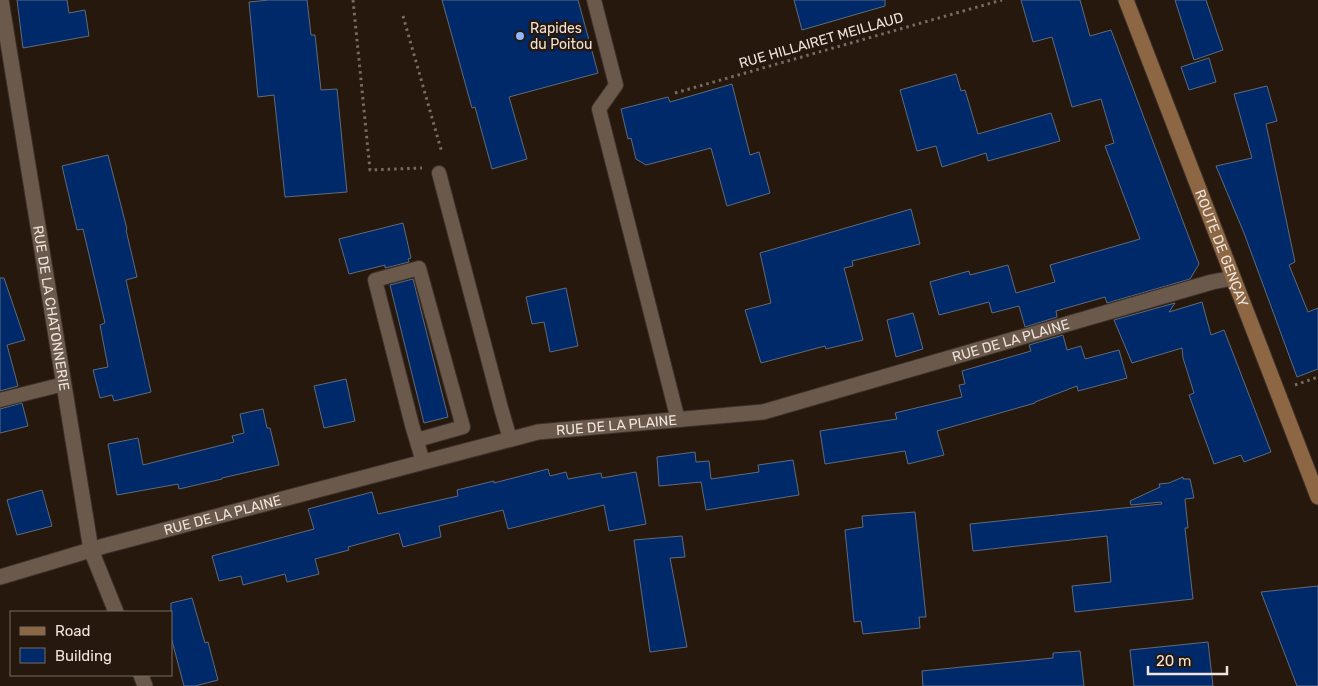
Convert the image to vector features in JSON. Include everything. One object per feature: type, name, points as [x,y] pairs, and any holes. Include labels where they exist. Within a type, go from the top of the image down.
[{"type":"main road","name":"ROUTE DE GENÇAY","points":[[1126,0],[1318,497]]},
{"type":"street","name":"RUE DE LA CHATONNERIE","points":[[1,0],[91,550],[116,611]]},
{"type":"street","name":"RUE DE LA PLAINE","points":[[0,577],[91,550],[510,438],[538,432],[763,412],[1233,278]]},
{"type":"lane","points":[[594,0],[616,85],[600,109],[678,420]]},
{"type":"lane","points":[[440,174],[500,408],[510,438]]},
{"type":"lane","points":[[417,440],[463,427],[419,268],[375,280],[417,440],[424,462]]},
{"type":"lane","points":[[0,400],[64,384]]},
{"type":"path","points":[[353,0],[370,170],[426,168],[440,174],[444,162],[403,16]]},
{"type":"path","name":"RUE HILLAIRET MEILLAUD","points":[[675,93],[1002,0]]},
{"type":"building","points":[[17,0],[67,0],[69,13],[85,10],[89,36],[23,48]]},
{"type":"building","points":[[307,0],[311,35],[315,35],[321,90],[337,89],[347,192],[285,197],[274,95],[258,97],[249,2]]},
{"type":"building","name":"Rapides du Poitou","points":[[442,0],[578,0],[598,73],[509,97],[527,159],[492,169],[475,107],[472,108]]},
{"type":"building","points":[[794,0],[885,0],[885,6],[802,30]]},
{"type":"building","points":[[1021,0],[1080,0],[1090,36],[1111,30],[1199,264],[1190,279],[1107,303],[1105,297],[1056,311],[1057,317],[1025,327],[1019,306],[992,313],[989,302],[939,315],[930,282],[969,271],[970,275],[1008,265],[1016,293],[1055,282],[1050,265],[1140,239],[1105,146],[1114,143],[1101,99],[1072,107],[1052,37],[1033,42]]},
{"type":"building","points":[[1175,0],[1206,0],[1223,50],[1194,60]]},
{"type":"building","points":[[1209,58],[1216,82],[1189,90],[1181,67]]},
{"type":"building","points":[[956,74],[961,91],[965,90],[978,134],[1051,113],[1060,141],[988,161],[986,153],[942,167],[936,146],[917,151],[900,90]]},
{"type":"building","points":[[732,84],[750,155],[759,152],[770,193],[727,206],[711,148],[646,165],[636,159],[631,138],[628,139],[621,109],[668,97],[670,102]]},
{"type":"building","points":[[1267,86],[1277,121],[1266,124],[1295,262],[1289,265],[1308,312],[1318,308],[1318,369],[1297,377],[1244,233],[1216,166],[1252,158],[1234,94]]},
{"type":"building","points":[[108,155],[137,277],[126,280],[151,392],[114,401],[112,395],[100,398],[93,370],[108,367],[100,325],[105,323],[83,229],[77,230],[62,166]]},
{"type":"building","points":[[911,209],[920,244],[852,261],[853,266],[844,268],[863,340],[826,349],[825,346],[761,363],[745,310],[771,303],[760,253]]},
{"type":"building","points":[[403,223],[411,258],[408,259],[409,262],[385,268],[385,265],[349,274],[339,239]]},
{"type":"building","points":[[0,278],[4,278],[25,340],[7,345],[18,386],[0,391]]},
{"type":"building","points":[[413,279],[448,417],[424,423],[390,285]]},
{"type":"building","points":[[566,288],[578,346],[550,352],[544,322],[532,324],[526,297]]},
{"type":"building","points":[[1202,302],[1211,335],[1224,330],[1271,452],[1244,462],[1241,455],[1214,464],[1189,395],[1194,393],[1183,358],[1182,348],[1132,363],[1114,320],[1175,303],[1169,312]]},
{"type":"building","points":[[913,313],[923,349],[896,357],[887,320]]},
{"type":"building","points":[[1063,335],[1067,350],[1081,346],[1085,359],[1119,350],[1127,378],[1078,391],[1077,386],[1035,403],[937,431],[944,455],[908,464],[905,451],[825,464],[820,431],[897,419],[895,413],[962,397],[959,385],[965,384],[962,371],[1031,351],[1029,345]]},
{"type":"building","points":[[346,379],[355,421],[324,428],[314,386]]},
{"type":"building","points":[[22,403],[28,426],[0,433],[0,409]]},
{"type":"building","points":[[263,409],[267,428],[270,428],[279,465],[179,489],[178,484],[117,495],[108,444],[138,438],[143,465],[234,442],[232,436],[244,433],[240,414]]},
{"type":"building","points":[[695,452],[696,462],[709,461],[711,479],[759,472],[758,465],[793,460],[799,495],[706,510],[701,482],[659,486],[657,457]]},
{"type":"building","points":[[548,469],[550,476],[566,472],[568,479],[601,473],[602,478],[636,472],[646,524],[609,531],[604,505],[508,529],[503,510],[439,526],[441,537],[403,547],[399,533],[348,547],[349,550],[315,559],[319,574],[287,582],[285,574],[243,585],[241,576],[219,581],[212,556],[314,529],[308,509],[372,492],[378,514],[458,496],[457,490]]},
{"type":"building","points":[[1183,477],[1183,479],[1190,479],[1194,498],[1185,499],[1188,528],[1185,528],[1193,599],[1075,612],[1072,586],[1111,582],[1107,536],[973,551],[970,524],[1162,504],[1161,502],[1131,505],[1130,501],[1160,487],[1159,484],[1169,483]]},
{"type":"building","points":[[42,490],[52,526],[17,535],[7,500]]},
{"type":"building","points":[[915,512],[926,617],[919,617],[920,628],[863,634],[861,621],[854,622],[845,530],[863,527],[862,516]]},
{"type":"building","points":[[682,536],[685,557],[670,558],[687,647],[650,652],[634,540]]},
{"type":"building","points":[[1318,586],[1318,686],[1297,686],[1261,592]]},
{"type":"building","points":[[192,598],[205,643],[208,642],[218,680],[195,686],[184,686],[172,641],[171,603]]},
{"type":"building","points":[[1208,642],[1213,686],[1134,686],[1130,650]]},
{"type":"building","points":[[1080,651],[1084,686],[923,686],[922,671],[1053,658],[1053,653]]},
{"type":"place","name":"Rapides du Poitou","points":[[520,36]]}]
